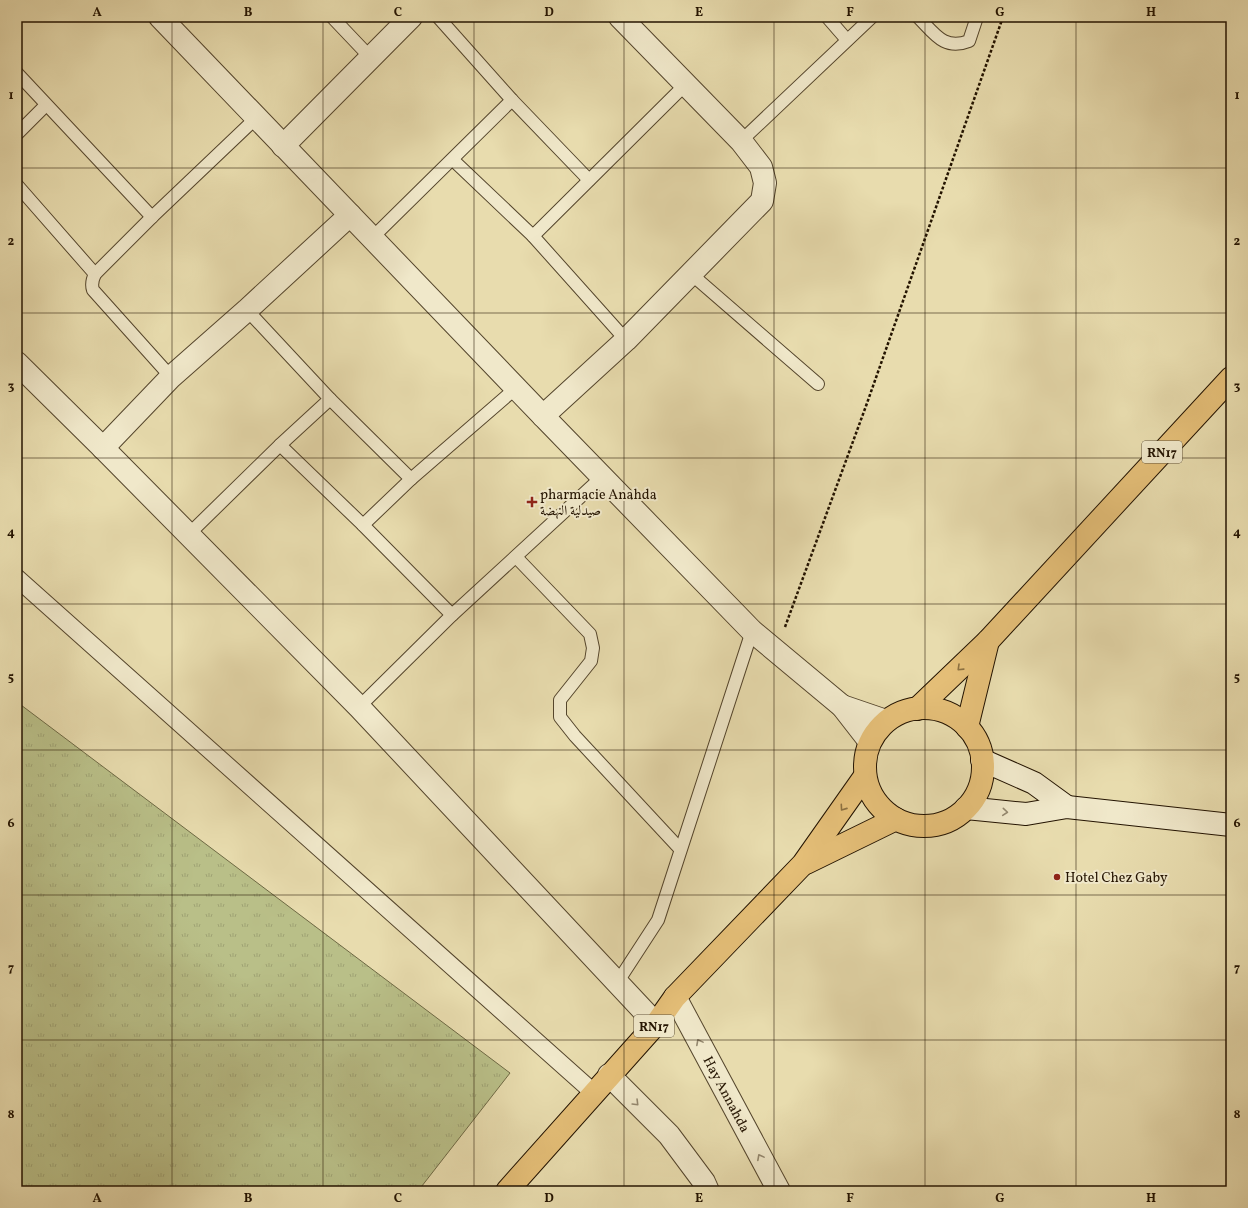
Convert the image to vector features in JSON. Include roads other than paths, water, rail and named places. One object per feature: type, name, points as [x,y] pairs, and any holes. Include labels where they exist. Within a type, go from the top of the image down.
[{"type":"main road","name":"RN17","points":[[917,709],[988,641],[1231,378]]},
{"type":"main road","name":"RN17","points":[[967,727],[988,641]]},
{"type":"main road","name":"RN17","points":[[917,709],[935,710],[953,716],[967,727],[977,742],[982,760],[982,777],[976,794],[966,808],[950,820],[932,825],[914,825],[896,819],[881,808],[871,793],[866,776],[865,759],[870,742],[877,731],[886,721],[901,713],[917,709]]},
{"type":"main road","name":"RN17","points":[[507,1191],[656,1024],[675,997],[803,864],[866,776]]},
{"type":"main road","name":"RN17","points":[[803,864],[896,819]]},
{"type":"street","points":[[160,17],[516,388],[752,631],[842,706],[870,742]]},
{"type":"street","points":[[283,146],[411,17]]},
{"type":"street","points":[[543,416],[626,340],[762,201],[765,183],[761,167],[741,141],[620,17]]},
{"type":"street","points":[[103,448],[171,377],[247,310],[350,215]]},
{"type":"street","points":[[17,363],[359,707],[656,1024]]},
{"type":"street","points":[[17,578],[594,1094]]},
{"type":"street","points":[[842,706],[886,721]]},
{"type":"street","points":[[982,760],[1034,783],[1067,807]]},
{"type":"street","points":[[966,808],[1026,814],[1067,807],[1231,825]]},
{"type":"street","name":"Hay Annahda","points":[[675,997],[778,1191]]},
{"type":"street","points":[[609,1075],[669,1135],[704,1182],[708,1191]]},
{"type":"lane","points":[[332,17],[370,57]]},
{"type":"lane","points":[[438,17],[512,100],[589,180]]},
{"type":"lane","points":[[827,17],[847,40]]},
{"type":"lane","points":[[741,141],[872,17]]},
{"type":"lane","points":[[918,17],[941,41],[951,44],[961,44],[969,41],[977,17]]},
{"type":"lane","points":[[17,73],[152,217]]},
{"type":"lane","points":[[533,236],[686,84]]},
{"type":"lane","points":[[372,238],[453,160],[512,100]]},
{"type":"lane","points":[[17,134],[46,105]]},
{"type":"lane","points":[[171,377],[93,290],[92,280],[95,274],[152,217],[256,118]]},
{"type":"lane","points":[[453,160],[533,236],[626,340]]},
{"type":"lane","points":[[17,185],[95,274]]},
{"type":"lane","points":[[690,273],[818,384]]},
{"type":"lane","points":[[247,310],[330,398],[411,479]]},
{"type":"lane","points":[[364,525],[411,479],[516,388]]},
{"type":"lane","points":[[188,535],[330,398]]},
{"type":"lane","points":[[280,445],[364,525],[452,615]]},
{"type":"lane","points":[[359,707],[452,615],[602,476]]},
{"type":"lane","points":[[516,557],[590,634],[593,648],[591,660],[560,700],[560,717],[575,736],[680,849]]},
{"type":"lane","points":[[617,983],[658,920],[752,631]]},
{"type":"place","name":"pharmacie Anahda صيدلية النهضة","points":[[532,502]]},
{"type":"place","name":"Hotel Chez Gaby","points":[[1057,877]]}]
